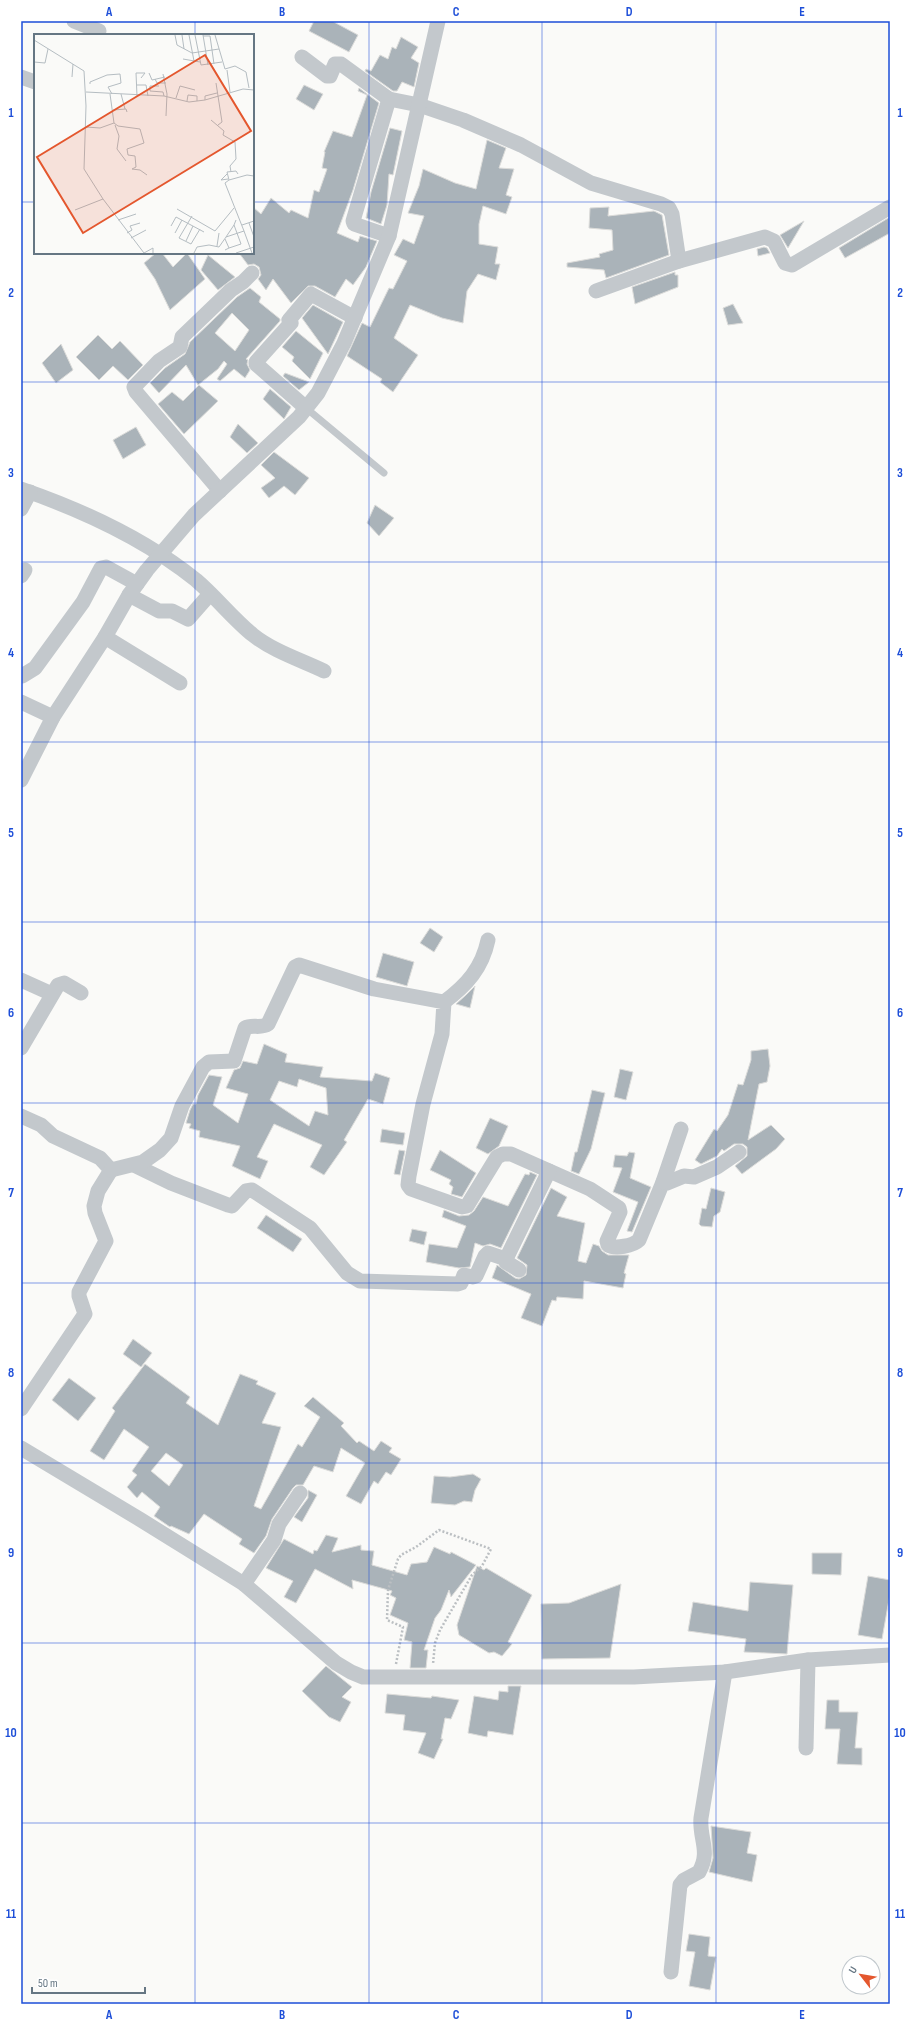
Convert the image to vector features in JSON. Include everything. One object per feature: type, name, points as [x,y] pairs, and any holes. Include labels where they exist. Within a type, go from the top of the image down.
[{"type":"street","points":[[74,21],[100,29]]},
{"type":"street","points":[[21,780],[52,717],[133,590],[159,555],[194,515],[306,408],[318,393],[355,318],[389,236],[438,21]]},
{"type":"street","points":[[302,57],[327,76],[330,76],[335,64],[340,64],[389,99],[418,105],[463,120],[520,145],[590,183],[661,204],[669,208],[672,214],[679,261]]},
{"type":"street","points":[[389,99],[353,221],[354,224],[359,227],[389,236]]},
{"type":"street","points":[[596,291],[679,261],[765,237],[774,241],[785,263],[792,265],[890,207]]},
{"type":"street","points":[[220,490],[136,392],[134,387],[159,361],[180,347],[182,337],[231,290],[243,282],[252,273]]},
{"type":"street","points":[[306,408],[256,364],[256,362],[291,323],[289,320],[311,294],[355,318]]},
{"type":"street","points":[[21,509],[26,491],[56,501],[136,538],[196,580],[253,635],[266,644],[324,671]]},
{"type":"street","points":[[21,677],[35,668],[83,602],[101,568],[106,568],[159,611],[172,611],[188,619],[210,594]]},
{"type":"street","points":[[104,637],[180,683]]},
{"type":"street","points":[[21,702],[52,717]]},
{"type":"street","points":[[21,1408],[86,1314],[79,1296],[79,1292],[106,1241],[95,1213],[95,1198],[111,1170],[143,1162],[152,1157],[171,1138],[182,1106],[203,1067],[209,1062],[234,1061],[245,1028],[250,1026],[265,1027],[268,1024],[297,965],[374,989],[444,1002],[466,985],[475,974],[483,959],[488,940]]},
{"type":"street","points":[[21,980],[52,994]]},
{"type":"street","points":[[21,1048],[52,994],[61,983],[81,993]]},
{"type":"street","points":[[444,1002],[442,1034],[423,1104],[408,1185],[411,1189],[464,1207],[471,1202],[495,1160],[502,1154],[511,1154],[590,1189],[619,1208],[620,1212],[607,1241],[608,1245],[612,1247],[635,1244],[639,1240],[663,1182],[681,1129]]},
{"type":"street","points":[[21,1116],[41,1126],[53,1136],[100,1158],[111,1170]]},
{"type":"street","points":[[663,1182],[667,1183],[684,1176],[694,1177],[717,1167],[739,1152]]},
{"type":"street","points":[[134,1164],[171,1183],[228,1206],[232,1206],[246,1191],[252,1190],[310,1228],[347,1273],[360,1281],[458,1284],[461,1283],[464,1275],[473,1277],[476,1276],[488,1253],[506,1259],[506,1262],[519,1270]]},
{"type":"street","points":[[506,1259],[549,1171]]},
{"type":"street","points":[[21,1448],[142,1520],[244,1584],[336,1663],[350,1672],[363,1676],[393,1678],[634,1677],[725,1672],[808,1660],[890,1655]]},
{"type":"street","points":[[244,1584],[274,1540],[277,1528],[300,1493]]},
{"type":"street","points":[[806,1748],[808,1660]]},
{"type":"street","points":[[671,1972],[680,1885],[684,1880],[699,1872],[706,1851],[700,1829],[700,1818],[725,1672]]},
{"type":"lane","points":[[306,408],[384,472]]},
{"type":"path","points":[[393,1678],[403,1627],[386,1619],[388,1590],[396,1564],[401,1555],[416,1547],[439,1530],[491,1549],[482,1566],[472,1575],[440,1630],[435,1643],[432,1678]]},
{"type":"building","points":[[314,21],[332,21],[358,35],[349,52],[309,31]]},
{"type":"building","points":[[401,37],[418,47],[411,58],[419,63],[414,87],[402,82],[397,91],[393,91],[365,71],[366,69],[371,71],[380,55],[388,59],[392,47],[396,49]]},
{"type":"building","points":[[304,85],[323,94],[314,110],[296,99]]},
{"type":"building","points":[[359,88],[379,103],[353,190],[337,233],[358,242],[360,236],[377,241],[366,267],[353,285],[346,279],[335,297],[315,286],[308,286],[291,303],[273,279],[266,290],[258,279],[261,275],[259,267],[254,264],[248,265],[240,254],[254,254],[254,208],[261,214],[271,198],[289,213],[291,210],[308,218],[314,190],[319,192],[327,169],[322,168],[324,152],[333,131],[352,137],[367,95],[358,91]]},
{"type":"building","points":[[390,128],[402,131],[393,175],[389,174],[387,205],[381,224],[366,218],[371,192]]},
{"type":"building","points":[[487,140],[506,148],[499,168],[514,169],[506,195],[512,197],[506,214],[483,206],[479,224],[479,244],[498,247],[495,264],[500,264],[496,280],[478,274],[467,291],[463,323],[442,318],[410,305],[394,338],[418,355],[393,392],[380,382],[382,379],[347,356],[362,323],[370,327],[389,288],[393,289],[407,261],[394,255],[403,239],[414,244],[424,216],[408,213],[419,186],[423,169],[455,183],[476,189]]},
{"type":"building","points":[[609,207],[608,216],[654,211],[662,215],[669,255],[606,278],[604,270],[567,267],[567,263],[600,257],[599,254],[613,250],[612,230],[589,228],[590,208]]},
{"type":"building","points":[[890,217],[890,233],[845,258],[839,248]]},
{"type":"building","points":[[804,221],[788,248],[780,235]]},
{"type":"building","points":[[764,247],[767,248],[770,253],[758,256],[757,249]]},
{"type":"building","points":[[155,254],[163,254],[173,267],[188,254],[205,279],[170,310],[155,279],[144,263]]},
{"type":"building","points":[[208,255],[235,277],[218,290],[201,270]]},
{"type":"building","points":[[675,272],[675,275],[678,275],[678,287],[635,304],[632,287]]},
{"type":"building","points":[[250,288],[261,297],[259,302],[280,319],[280,321],[246,359],[248,360],[247,364],[250,370],[245,378],[234,369],[220,381],[217,379],[227,364],[224,361],[218,369],[198,385],[186,365],[159,393],[150,383],[165,368],[185,354],[190,342],[237,297]],"holes":[[[232,313],[249,330],[235,351],[215,333]]]},
{"type":"building","points":[[733,304],[743,323],[728,325],[723,308]]},
{"type":"building","points":[[313,305],[343,322],[328,354],[302,318]]},
{"type":"building","points":[[296,331],[323,353],[310,379],[292,361],[294,357],[282,347]]},
{"type":"building","points":[[98,335],[112,349],[120,341],[143,365],[128,380],[113,366],[99,380],[76,357]]},
{"type":"building","points":[[61,344],[73,370],[56,383],[42,363]]},
{"type":"building","points":[[285,373],[309,382],[299,390],[283,376]]},
{"type":"building","points":[[199,385],[218,401],[184,434],[158,404],[172,392],[183,401]]},
{"type":"building","points":[[270,389],[291,407],[284,419],[263,399]]},
{"type":"building","points":[[238,424],[258,443],[247,453],[230,437]]},
{"type":"building","points":[[136,427],[146,445],[123,459],[113,440]]},
{"type":"building","points":[[274,452],[309,478],[295,495],[284,486],[269,498],[261,488],[275,478],[261,465]]},
{"type":"building","points":[[375,505],[394,518],[379,536],[367,523]]},
{"type":"building","points":[[430,928],[443,937],[434,952],[420,943]]},
{"type":"building","points":[[383,953],[414,962],[407,986],[376,977]]},
{"type":"building","points":[[475,986],[470,1008],[456,1004],[466,995]]},
{"type":"building","points":[[264,1044],[287,1054],[285,1062],[323,1067],[320,1077],[372,1081],[375,1073],[390,1078],[383,1104],[368,1099],[344,1140],[347,1142],[324,1175],[310,1167],[322,1145],[274,1124],[257,1157],[268,1161],[260,1179],[232,1166],[240,1146],[199,1137],[200,1131],[189,1128],[191,1124],[186,1123],[190,1110],[193,1104],[196,1104],[198,1095],[209,1075],[222,1077],[213,1105],[238,1123],[248,1094],[226,1088],[234,1070],[240,1068],[243,1061],[257,1064]],"holes":[[[299,1079],[326,1088],[328,1115],[315,1111],[309,1126],[270,1100],[279,1081],[297,1087]]]},
{"type":"building","points":[[768,1049],[770,1066],[767,1082],[759,1084],[748,1140],[771,1125],[785,1139],[776,1149],[742,1174],[735,1166],[747,1156],[747,1147],[743,1144],[734,1144],[724,1151],[722,1149],[717,1156],[701,1164],[695,1160],[714,1129],[717,1131],[728,1115],[738,1084],[743,1085],[751,1060],[751,1051]]},
{"type":"building","points":[[620,1069],[633,1072],[626,1100],[614,1097]]},
{"type":"building","points":[[592,1090],[605,1093],[591,1149],[579,1174],[571,1171]]},
{"type":"building","points":[[490,1118],[508,1126],[499,1146],[488,1154],[476,1148]]},
{"type":"building","points":[[382,1129],[405,1133],[403,1145],[380,1142]]},
{"type":"building","points":[[399,1150],[405,1151],[400,1175],[394,1174]]},
{"type":"building","points":[[440,1150],[476,1173],[462,1197],[451,1194],[453,1187],[449,1184],[451,1180],[430,1170]]},
{"type":"building","points":[[629,1152],[635,1153],[630,1178],[651,1187],[632,1232],[627,1231],[638,1202],[613,1192],[622,1168],[613,1167],[615,1155],[627,1156]]},
{"type":"building","points":[[530,1172],[537,1175],[501,1248],[490,1244],[483,1246],[475,1243],[470,1267],[459,1268],[426,1262],[429,1244],[457,1248],[466,1226],[442,1217],[444,1210],[459,1216],[469,1215],[474,1211],[483,1197],[508,1206],[525,1174],[529,1175]]},
{"type":"building","points":[[551,1188],[567,1197],[557,1216],[585,1223],[578,1261],[586,1263],[593,1244],[599,1246],[602,1251],[608,1255],[629,1255],[624,1273],[626,1274],[623,1288],[584,1281],[583,1299],[557,1297],[556,1301],[552,1300],[542,1326],[521,1318],[531,1294],[492,1278],[497,1265],[515,1278],[519,1279],[526,1275],[527,1265],[517,1258]]},
{"type":"building","points":[[711,1188],[725,1192],[720,1212],[714,1216],[712,1227],[701,1226],[699,1224],[702,1208],[706,1209]]},
{"type":"building","points":[[266,1215],[302,1239],[293,1252],[257,1228]]},
{"type":"building","points":[[412,1229],[427,1232],[424,1245],[409,1241]]},
{"type":"building","points":[[133,1339],[152,1353],[141,1367],[123,1354]]},
{"type":"building","points":[[145,1364],[190,1397],[186,1403],[218,1425],[240,1374],[258,1381],[256,1384],[276,1393],[262,1423],[281,1427],[254,1506],[261,1509],[298,1444],[302,1447],[320,1417],[304,1406],[313,1397],[344,1423],[341,1426],[357,1443],[359,1441],[374,1451],[381,1441],[392,1448],[389,1452],[401,1459],[391,1475],[386,1472],[378,1484],[374,1481],[361,1504],[346,1496],[365,1463],[341,1448],[333,1472],[314,1466],[303,1485],[296,1485],[293,1488],[272,1519],[266,1536],[254,1553],[239,1544],[242,1539],[204,1514],[189,1534],[171,1526],[170,1527],[154,1516],[160,1507],[142,1492],[137,1498],[127,1487],[137,1475],[132,1471],[149,1447],[124,1429],[104,1460],[90,1451],[115,1411],[112,1408]],"holes":[[[166,1453],[183,1465],[169,1486],[151,1471]]]},
{"type":"building","points":[[69,1378],[96,1398],[78,1421],[52,1400]]},
{"type":"building","points":[[473,1474],[481,1479],[475,1490],[472,1502],[464,1501],[455,1505],[431,1503],[434,1476],[450,1477]]},
{"type":"building","points":[[308,1490],[317,1495],[302,1522],[294,1517],[308,1498]]},
{"type":"building","points":[[326,1535],[338,1538],[332,1552],[361,1545],[361,1550],[374,1551],[372,1565],[407,1575],[411,1564],[427,1562],[434,1547],[450,1554],[451,1552],[476,1565],[451,1597],[449,1590],[441,1610],[435,1618],[424,1650],[428,1650],[426,1668],[410,1668],[412,1642],[404,1640],[408,1623],[390,1615],[396,1598],[390,1595],[392,1591],[352,1580],[353,1589],[315,1569],[296,1603],[284,1597],[293,1581],[266,1568],[284,1539],[313,1554],[314,1550],[317,1551]]},
{"type":"building","points":[[812,1553],[842,1553],[841,1575],[812,1574]]},
{"type":"building","points":[[477,1566],[484,1570],[486,1568],[532,1595],[508,1642],[512,1644],[502,1656],[494,1652],[489,1653],[459,1635],[457,1625]]},
{"type":"building","points":[[868,1576],[890,1580],[890,1594],[882,1639],[858,1635]]},
{"type":"building","points":[[750,1582],[793,1585],[787,1654],[744,1652],[746,1639],[688,1631],[693,1602],[748,1611]]},
{"type":"building","points":[[621,1584],[610,1658],[542,1659],[541,1604],[569,1603]]},
{"type":"building","points":[[326,1666],[352,1687],[342,1697],[351,1702],[340,1722],[329,1717],[302,1691]]},
{"type":"building","points":[[508,1686],[521,1686],[513,1735],[488,1731],[487,1737],[468,1733],[474,1696],[498,1700],[499,1691],[508,1692]]},
{"type":"building","points":[[387,1694],[431,1698],[432,1696],[459,1700],[451,1719],[445,1718],[441,1739],[443,1739],[434,1759],[418,1753],[426,1733],[403,1730],[405,1715],[385,1713]]},
{"type":"building","points":[[827,1700],[839,1700],[839,1712],[858,1712],[855,1748],[862,1748],[862,1765],[837,1764],[840,1729],[825,1729]]},
{"type":"building","points":[[711,1826],[751,1832],[747,1853],[757,1855],[752,1882],[709,1872],[713,1858]]},
{"type":"building","points":[[689,1934],[710,1937],[708,1956],[716,1957],[710,1990],[689,1986],[695,1952],[686,1951]]}]
